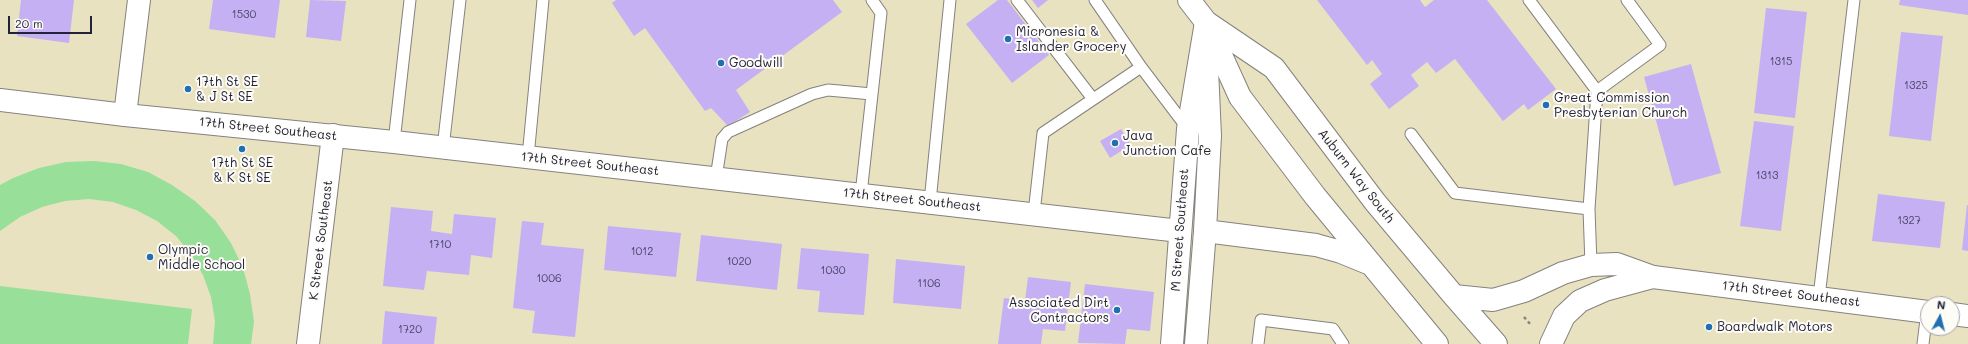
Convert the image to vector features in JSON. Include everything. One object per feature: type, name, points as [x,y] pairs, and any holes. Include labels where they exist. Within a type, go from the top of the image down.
[{"type":"street","points":[[125,115],[139,0]]},
{"type":"street","name":"Auburn Way South","points":[[1189,0],[1206,22],[1240,97],[1315,196],[1438,344]]},
{"type":"street","name":"M Street Southeast","points":[[1172,344],[1188,129],[1206,22],[1208,0]]},
{"type":"street","name":"Auburn Way South","points":[[1206,22],[1274,68],[1375,202],[1496,344]]},
{"type":"street","name":"M Street Southeast","points":[[1196,344],[1205,231],[1210,136],[1206,22]]},
{"type":"street","name":"17th Street Southeast","points":[[0,100],[125,115],[394,142],[1180,230]]},
{"type":"street","name":"K Street Southeast","points":[[308,344],[333,136]]},
{"type":"street","points":[[1205,231],[1316,245],[1341,252],[1370,264]]},
{"type":"street","points":[[1454,296],[1493,300],[1524,291],[1563,273],[1591,266],[1617,264],[1653,277]]},
{"type":"street","points":[[1551,344],[1564,316],[1580,301],[1605,290],[1653,277]]},
{"type":"street","name":"17th Street Southeast","points":[[1653,277],[1920,311]]},
{"type":"lane","points":[[394,142],[410,0]]},
{"type":"lane","points":[[443,148],[460,0]]},
{"type":"lane","points":[[528,157],[543,0]]},
{"type":"lane","points":[[861,194],[881,13],[872,0]]},
{"type":"lane","points":[[930,202],[950,0]]},
{"type":"lane","points":[[1017,0],[1093,99]]},
{"type":"lane","points":[[1095,0],[1141,67],[1188,129]]},
{"type":"lane","points":[[1529,0],[1597,91],[1589,209],[1591,266]]},
{"type":"lane","points":[[1597,91],[1660,45],[1626,0]]},
{"type":"lane","points":[[1819,297],[1854,0]]},
{"type":"lane","points":[[1034,213],[1043,133],[1141,67]]},
{"type":"lane","points":[[716,178],[722,139],[728,132],[812,94],[828,90],[872,94]]},
{"type":"lane","points":[[1411,134],[1455,194],[1589,209]]},
{"type":"lane","points":[[1258,344],[1261,320],[1333,329],[1343,344]]},
{"type":"path","points":[[1520,312],[1533,328]]},
{"type":"green space","points":[[94,161],[121,164],[148,172],[172,185],[195,201],[215,220],[231,243],[243,268],[250,294],[254,322],[251,344],[213,344],[215,321],[211,297],[203,275],[191,254],[176,236],[157,221],[136,210],[113,202],[89,199],[65,201],[42,207],[20,217],[0,231],[0,185],[13,178],[39,168],[66,162]]},
{"type":"green space","points":[[0,286],[192,309],[188,344],[0,344]]},
{"type":"building","points":[[21,0],[74,0],[69,43],[17,36]]},
{"type":"building","points":[[213,0],[280,0],[275,38],[209,29]]},
{"type":"building","points":[[310,0],[346,1],[341,41],[306,37]]},
{"type":"building","name":"Goodwill","points":[[616,0],[833,0],[842,12],[736,90],[750,112],[728,126],[711,108],[705,111],[645,28],[634,36],[612,3]]},
{"type":"building","name":"Micronesia & Islander Grocery","points":[[998,0],[1007,0],[1049,55],[1012,83],[966,24]]},
{"type":"building","points":[[1032,0],[1048,0],[1038,8]]},
{"type":"building","points":[[1317,0],[1420,0],[1425,7],[1434,0],[1487,0],[1556,89],[1528,110],[1524,104],[1503,121],[1455,59],[1436,73],[1427,62],[1411,75],[1419,86],[1389,109],[1370,84],[1382,74],[1372,60],[1367,65]]},
{"type":"building","points":[[1900,0],[1968,0],[1968,15],[1899,5]]},
{"type":"building","points":[[1766,8],[1807,12],[1795,118],[1754,113]]},
{"type":"building","points":[[1901,32],[1943,36],[1931,141],[1889,136]]},
{"type":"building","points":[[1691,64],[1721,173],[1674,186],[1644,77]]},
{"type":"building","points":[[1754,121],[1794,126],[1781,231],[1740,226]]},
{"type":"building","name":"Java Junction Cafe","points":[[1121,129],[1131,145],[1110,158],[1100,141]]},
{"type":"building","points":[[1878,194],[1945,202],[1940,248],[1872,241]]},
{"type":"building","points":[[1968,205],[1968,251],[1962,250]]},
{"type":"building","points":[[391,207],[433,211],[431,231],[452,234],[454,214],[496,218],[492,258],[471,255],[469,275],[427,271],[424,290],[383,286]]},
{"type":"building","points":[[522,221],[544,223],[541,245],[584,249],[575,337],[532,333],[535,311],[513,308]]},
{"type":"building","points":[[608,226],[681,233],[676,277],[604,270]]},
{"type":"building","points":[[701,235],[782,244],[777,290],[696,281]]},
{"type":"building","points":[[801,248],[869,254],[864,315],[818,312],[820,291],[797,289]]},
{"type":"building","points":[[896,259],[965,266],[961,309],[893,303]]},
{"type":"building","points":[[1028,277],[1071,282],[1065,331],[1043,329],[1041,344],[998,344],[1004,298],[1025,301]]},
{"type":"building","name":"Associated Dirt Contractors","points":[[1085,284],[1154,292],[1150,331],[1127,329],[1125,344],[1078,343]]},
{"type":"building","points":[[385,311],[437,317],[434,344],[382,344]]},
{"type":"place","name":"Micronesia & Islander Grocery","points":[[1008,39]]},
{"type":"place","name":"Goodwill","points":[[721,63]]},
{"type":"place","name":"17th St SE & J St SE","points":[[188,89]]},
{"type":"place","name":"Great Commission Presbyterian Church","points":[[1546,105]]},
{"type":"place","name":"Java Junction Cafe","points":[[1115,143]]},
{"type":"place","name":"17th St SE & K St SE","points":[[242,149]]},
{"type":"place","name":"Olympic Middle School","points":[[150,257]]},
{"type":"place","name":"Associated Dirt Contractors","points":[[1117,310]]},
{"type":"place","name":"Boardwalk Motors","points":[[1709,327]]}]
